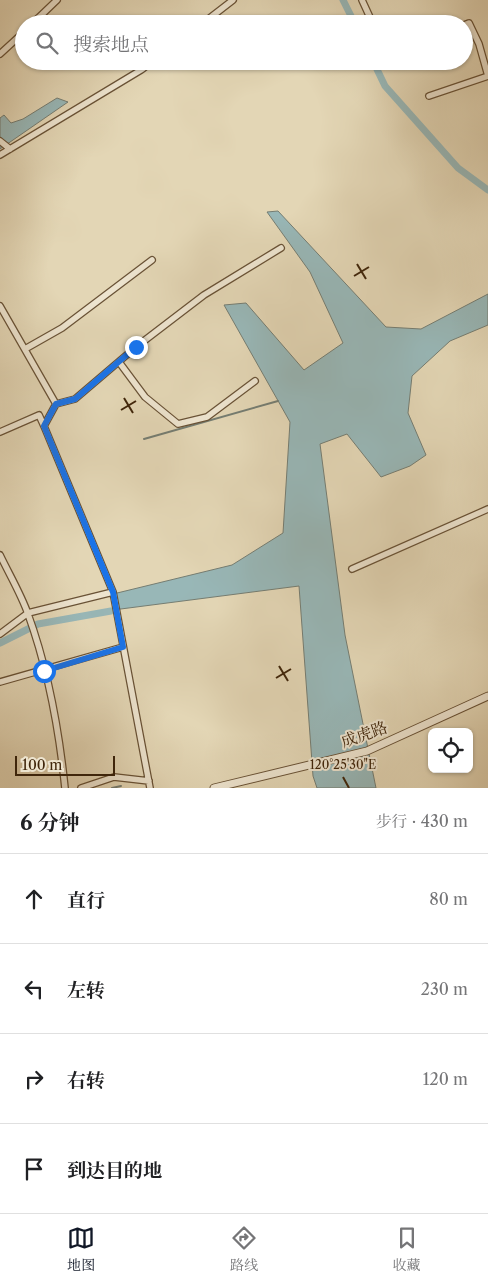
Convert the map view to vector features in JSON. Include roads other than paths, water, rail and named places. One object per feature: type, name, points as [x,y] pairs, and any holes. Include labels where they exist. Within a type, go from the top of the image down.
[{"type":"street","points":[[41,15],[57,0]]},
{"type":"street","points":[[214,15],[233,0]]},
{"type":"street","points":[[362,0],[369,15]]},
{"type":"street","points":[[429,96],[488,76],[479,44],[473,31]]},
{"type":"street","points":[[0,54],[15,40]]},
{"type":"street","points":[[0,156],[141,70]]},
{"type":"street","points":[[0,141],[10,149]]},
{"type":"street","points":[[44,426],[56,404],[75,399],[204,295],[281,248]]},
{"type":"street","points":[[25,349],[62,328],[152,260]]},
{"type":"street","points":[[0,306],[56,404]]},
{"type":"street","points":[[119,362],[145,397],[178,424],[207,417],[255,381]]},
{"type":"street","points":[[0,432],[39,415],[113,592],[150,785],[114,778],[81,788]]},
{"type":"street","points":[[352,569],[488,509]]},
{"type":"street","points":[[0,555],[28,613],[36,640],[50,692],[65,788]]},
{"type":"street","points":[[0,634],[28,613],[113,592]]},
{"type":"street","points":[[0,682],[123,647]]},
{"type":"street","name":"成虎路","points":[[214,788],[367,751],[488,696]]},
{"type":"water","points":[[57,98],[68,102],[0,149],[0,118],[4,115],[11,123],[23,119]]},
{"type":"water","points":[[278,211],[386,327],[421,329],[488,294],[488,325],[450,341],[412,376],[408,413],[426,455],[410,466],[381,477],[347,434],[320,444],[345,635],[376,788],[317,788],[313,776],[299,586],[113,610],[113,594],[232,565],[283,533],[290,422],[224,305],[246,303],[304,370],[343,343],[310,272],[267,212]]},
{"type":"waterway","points":[[343,0],[350,15]]},
{"type":"waterway","points":[[377,70],[385,86],[458,168],[488,190]]},
{"type":"waterway","points":[[144,439],[278,401]]},
{"type":"waterway","points":[[0,643],[38,624],[111,611]]},
{"type":"waterway","points":[[112,788],[121,786]]}]
